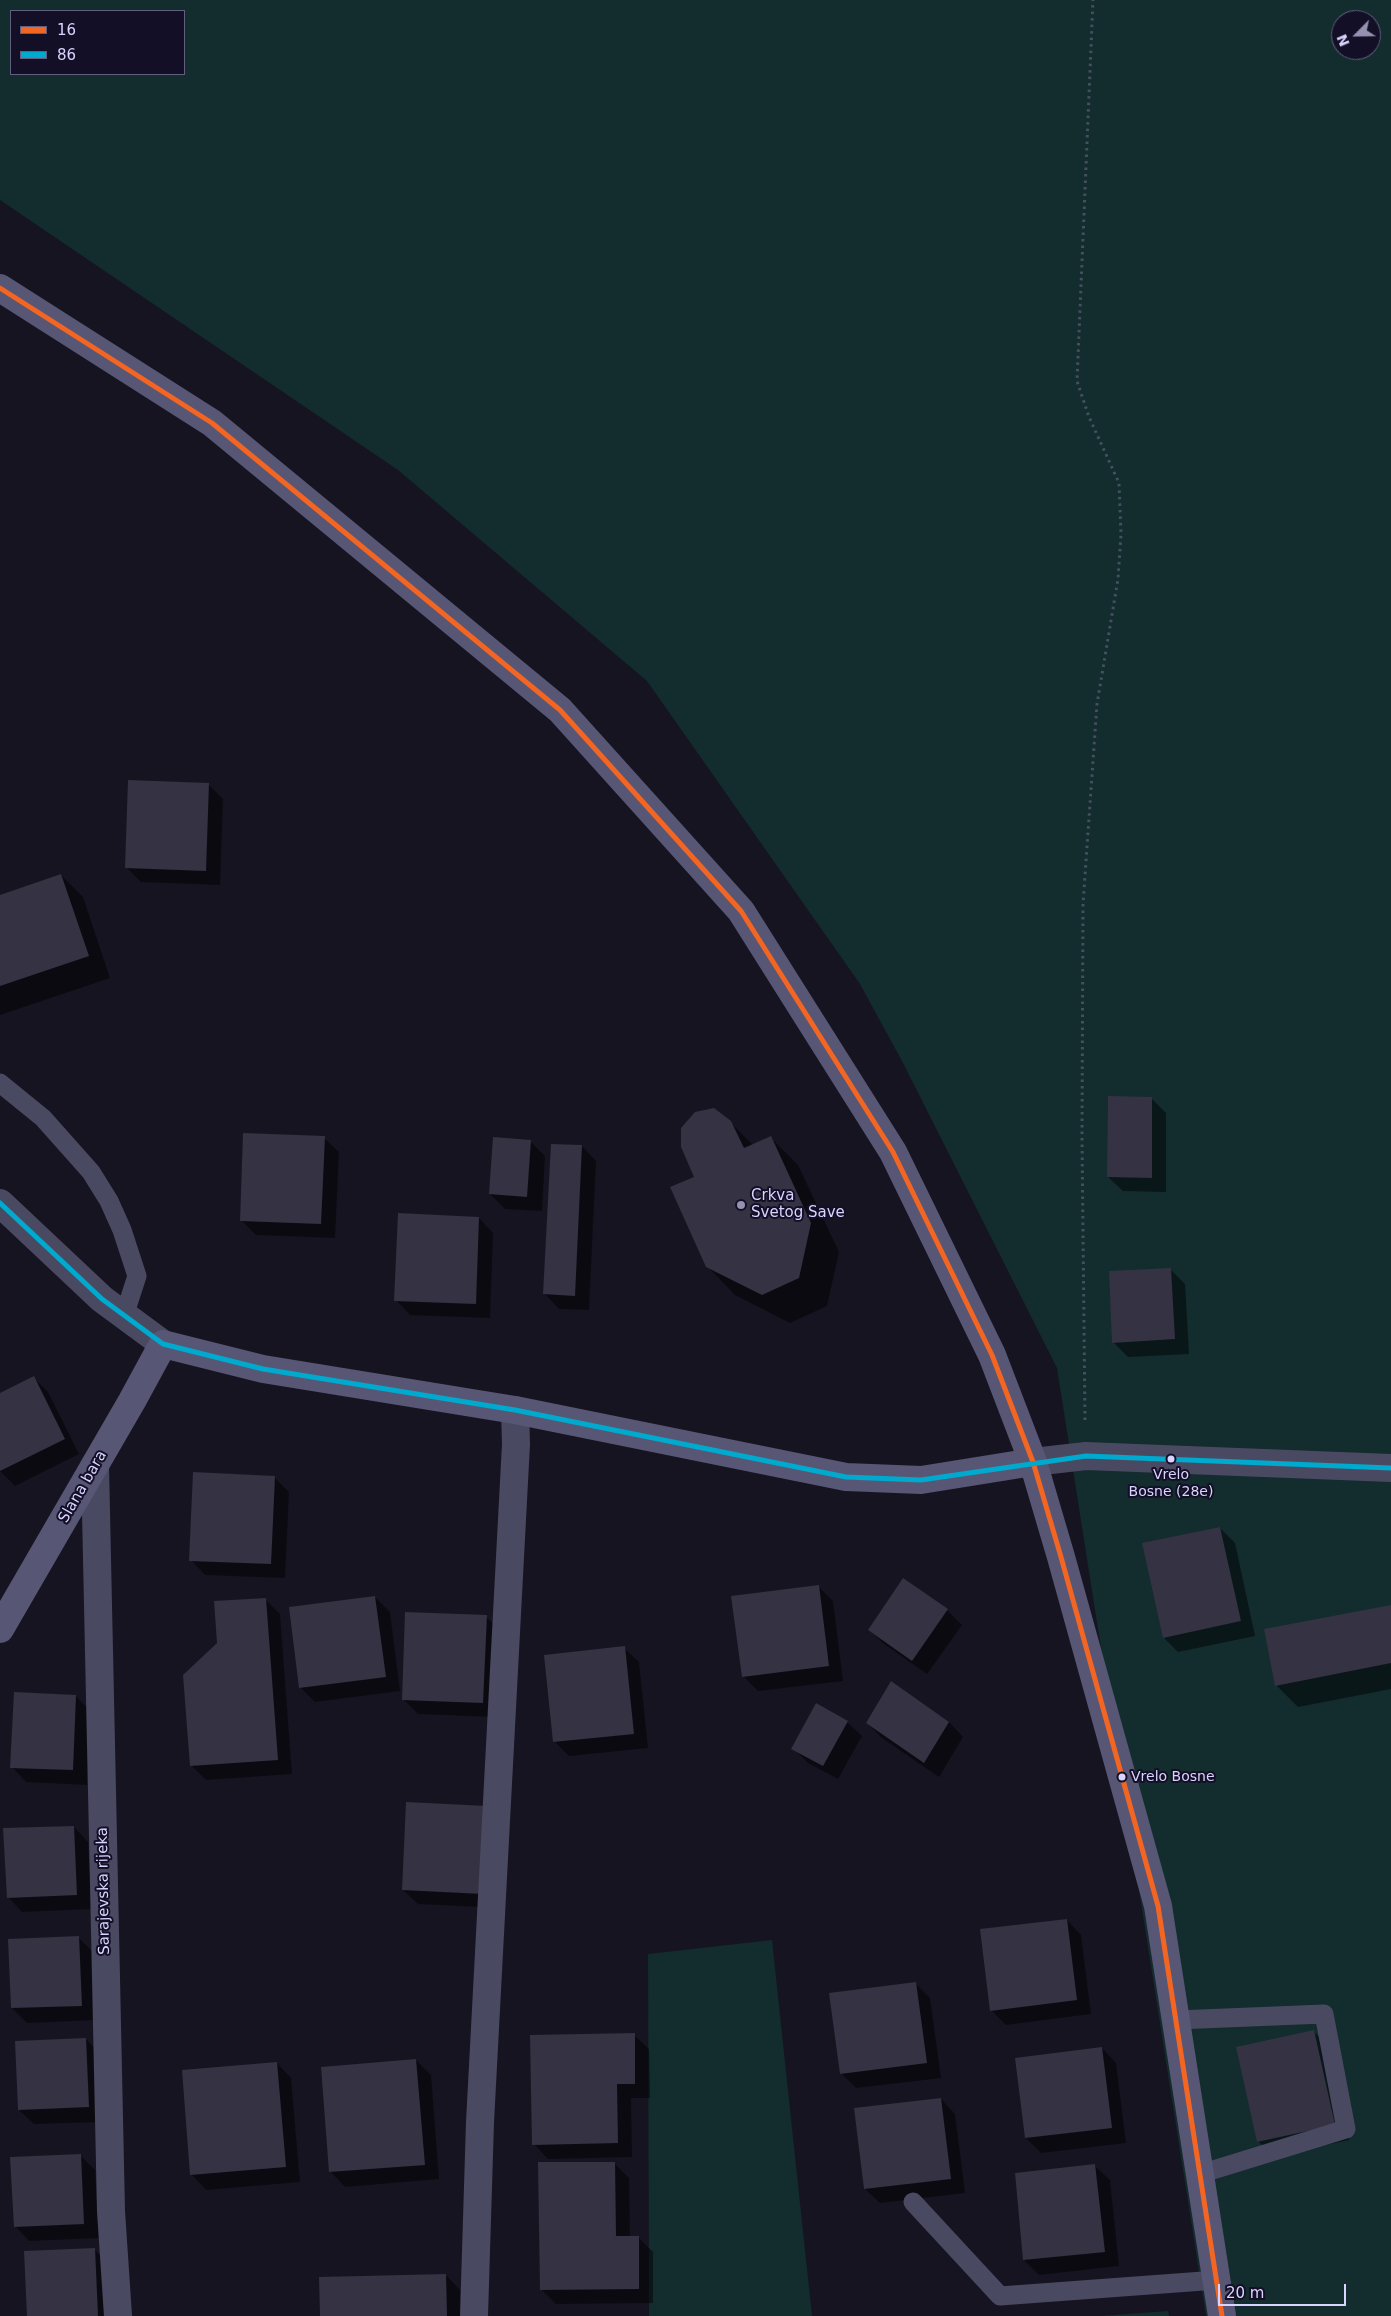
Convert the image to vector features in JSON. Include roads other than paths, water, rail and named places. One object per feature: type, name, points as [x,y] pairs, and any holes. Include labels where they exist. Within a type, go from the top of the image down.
[{"type":"main road","points":[[0,288],[212,422],[560,710],[741,911],[893,1152],[992,1355],[1033,1462],[1158,1906],[1222,2316]]},
{"type":"main road","points":[[163,1344],[263,1369],[515,1410],[846,1477],[921,1480],[1033,1462]]},
{"type":"main road","name":"Slana bara","points":[[0,1629],[163,1344]]},
{"type":"street","points":[[0,1203],[102,1300],[163,1344]]},
{"type":"street","points":[[474,2316],[480,2122],[516,1444],[515,1410]]},
{"type":"street","points":[[1033,1462],[1086,1456],[1391,1468]]},
{"type":"street","name":"Sarajevska rijeka","points":[[95,1465],[111,2211],[118,2316]]},
{"type":"lane","points":[[0,1083],[43,1118],[91,1172],[109,1201],[122,1230],[137,1276],[124,1316]]},
{"type":"lane","points":[[1176,2020],[1324,2014],[1346,2129],[1200,2174]]},
{"type":"lane","points":[[913,2202],[1000,2296],[1217,2280]]},
{"type":"place","name":"Crkva Svetog Save","points":[[741,1205]]},
{"type":"place","name":"Vrelo Bosne (28e)","points":[[1171,1459]]},
{"type":"place","name":"Vrelo Bosne","points":[[1122,1777]]}]
